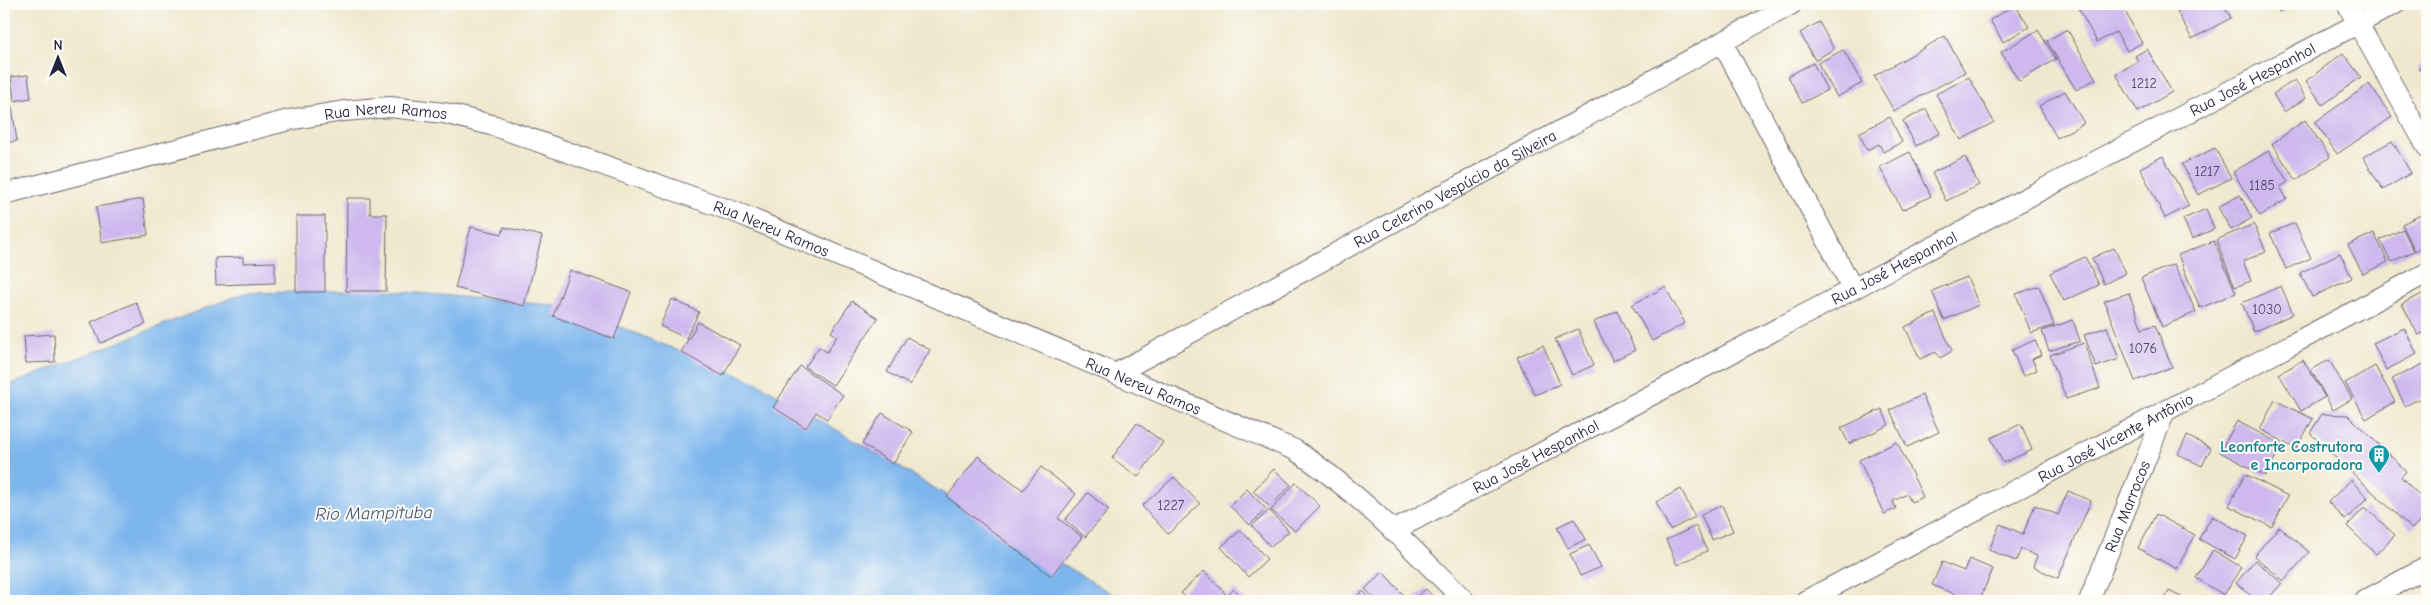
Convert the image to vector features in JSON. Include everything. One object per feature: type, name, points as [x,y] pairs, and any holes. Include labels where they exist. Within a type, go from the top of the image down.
[{"type":"street","name":"Rua Celerino Vespúcio da Silveira","points":[[1117,373],[1792,4]]},
{"type":"street","points":[[2347,4],[2427,147]]},
{"type":"street","name":"Rua José Hespanhol","points":[[1393,531],[2395,4]]},
{"type":"street","points":[[1722,42],[1853,289]]},
{"type":"street","name":"Rua Nereu Ramos","points":[[4,194],[289,120],[344,111],[390,107],[444,113],[495,126],[679,191],[1117,373],[1295,450],[1328,472],[1393,531],[1465,601]]},
{"type":"street","name":"Rua José Vicente Antônio","points":[[1805,601],[2427,273]]},
{"type":"street","name":"Rua Marrocos","points":[[2090,601],[2165,411]]},
{"type":"street","points":[[2364,601],[2427,567]]},
{"type":"water","name":"Rio Mampituba","points":[[385,290],[571,307],[758,383],[1124,601],[4,601],[4,387],[244,293]]},
{"type":"building","points":[[2076,4],[2121,4],[2142,43],[2127,51],[2116,32],[2097,42]]},
{"type":"building","points":[[2193,4],[2223,4],[2231,18],[2192,39],[2177,12]]},
{"type":"building","points":[[2275,4],[2296,4],[2279,12]]},
{"type":"building","points":[[2015,5],[2029,27],[2003,42],[1990,20]]},
{"type":"building","points":[[1819,22],[1834,49],[1815,60],[1800,33]]},
{"type":"building","points":[[2067,29],[2096,79],[2076,90],[2047,41]]},
{"type":"building","points":[[2038,30],[2056,59],[2019,81],[2001,52]]},
{"type":"building","points":[[1945,36],[1965,72],[1894,111],[1874,76]]},
{"type":"building","points":[[2147,49],[2172,92],[2138,112],[2116,74],[2138,61],[2135,56]]},
{"type":"building","points":[[1843,50],[1862,83],[1837,97],[1818,63]]},
{"type":"building","points":[[2343,53],[2361,77],[2323,105],[2306,81]]},
{"type":"building","points":[[2427,56],[2427,76],[2418,69]]},
{"type":"building","points":[[1813,63],[1827,90],[1802,103],[1788,76]]},
{"type":"building","points":[[28,75],[31,98],[14,101],[11,77]]},
{"type":"building","points":[[1969,77],[1994,122],[1961,140],[1936,94]]},
{"type":"building","points":[[2295,80],[2306,98],[2284,112],[2273,94]]},
{"type":"building","points":[[2369,84],[2392,117],[2337,154],[2315,122]]},
{"type":"building","points":[[2065,91],[2084,123],[2057,138],[2039,106]]},
{"type":"building","points":[[12,107],[17,141],[4,143],[4,108]]},
{"type":"building","points":[[1926,109],[1940,133],[1916,146],[1903,121]]},
{"type":"building","points":[[1890,117],[1902,142],[1883,152],[1879,144],[1867,150],[1859,133]]},
{"type":"building","points":[[2305,120],[2330,157],[2296,180],[2272,144]]},
{"type":"building","points":[[2392,141],[2411,173],[2383,190],[2363,157]]},
{"type":"building","points":[[2215,148],[2231,178],[2198,195],[2182,164]]},
{"type":"building","points":[[2269,151],[2288,182],[2280,187],[2287,199],[2260,216],[2233,172]]},
{"type":"building","points":[[1910,152],[1931,196],[1902,210],[1880,167]]},
{"type":"building","points":[[2163,156],[2189,206],[2165,218],[2140,168]]},
{"type":"building","points":[[1965,157],[1979,185],[1946,201],[1932,173]]},
{"type":"building","points":[[2240,195],[2252,218],[2231,230],[2218,207]]},
{"type":"building","points":[[347,198],[370,198],[370,214],[387,214],[386,291],[346,291]]},
{"type":"building","points":[[143,199],[148,235],[102,243],[96,207]]},
{"type":"building","points":[[2206,209],[2214,229],[2192,239],[2183,219]]},
{"type":"building","points":[[2427,212],[2427,244],[2415,251],[2402,224]]},
{"type":"building","points":[[296,216],[325,216],[325,292],[296,292]]},
{"type":"building","points":[[2295,223],[2311,258],[2286,269],[2270,233]]},
{"type":"building","points":[[2254,224],[2266,252],[2243,261],[2251,281],[2235,287],[2216,240]]},
{"type":"building","points":[[471,227],[502,234],[504,227],[542,236],[524,306],[455,288]]},
{"type":"building","points":[[2403,229],[2414,251],[2391,262],[2380,240]]},
{"type":"building","points":[[2374,233],[2388,262],[2363,274],[2348,245]]},
{"type":"building","points":[[2214,241],[2236,293],[2200,308],[2178,255]]},
{"type":"building","points":[[2114,248],[2126,273],[2104,284],[2092,258]]},
{"type":"building","points":[[2340,253],[2352,278],[2312,297],[2300,273]]},
{"type":"building","points":[[243,257],[243,263],[275,262],[275,283],[216,285],[215,258]]},
{"type":"building","points":[[2085,257],[2099,285],[2064,301],[2050,273]]},
{"type":"building","points":[[2174,264],[2196,312],[2162,327],[2141,278]]},
{"type":"building","points":[[570,270],[631,292],[614,339],[553,316]]},
{"type":"building","points":[[1967,277],[1979,305],[1944,320],[1932,291]]},
{"type":"building","points":[[2039,286],[2054,325],[2031,333],[2016,294]]},
{"type":"building","points":[[2281,286],[2293,314],[2254,332],[2242,303]]},
{"type":"building","points":[[1665,287],[1685,323],[1652,341],[1632,305]]},
{"type":"building","points":[[2129,293],[2142,329],[2155,325],[2172,367],[2135,381],[2104,301]]},
{"type":"building","points":[[2424,293],[2427,298],[2427,331],[2418,335],[2402,304]]},
{"type":"building","points":[[672,299],[699,312],[686,338],[660,326]]},
{"type":"building","points":[[852,301],[878,318],[833,385],[805,367],[819,347],[827,352],[837,336],[831,332]]},
{"type":"building","points":[[136,302],[146,324],[101,343],[91,322]]},
{"type":"building","points":[[1617,311],[1635,350],[1613,361],[1594,322]]},
{"type":"building","points":[[1935,313],[1952,351],[1940,358],[1936,352],[1920,359],[1905,327]]},
{"type":"building","points":[[2073,320],[2080,341],[2049,351],[2042,331]]},
{"type":"building","points":[[698,322],[740,345],[723,376],[681,352]]},
{"type":"building","points":[[2107,327],[2119,359],[2096,367],[2084,335]]},
{"type":"building","points":[[2404,328],[2417,354],[2386,370],[2373,343]]},
{"type":"building","points":[[1578,329],[1594,365],[1572,375],[1555,339]]},
{"type":"building","points":[[54,334],[55,362],[26,363],[24,336]]},
{"type":"building","points":[[907,337],[930,350],[910,385],[887,372]]},
{"type":"building","points":[[2035,340],[2041,355],[2032,359],[2037,370],[2023,376],[2012,350]]},
{"type":"building","points":[[2084,343],[2100,388],[2066,399],[2050,355]]},
{"type":"building","points":[[1543,345],[1560,384],[1535,395],[1517,357]]},
{"type":"building","points":[[2303,360],[2325,397],[2301,411],[2279,374]]},
{"type":"building","points":[[2329,360],[2352,399],[2333,410],[2311,370]]},
{"type":"building","points":[[2423,364],[2427,372],[2427,395],[2405,406],[2392,379]]},
{"type":"building","points":[[800,366],[843,395],[827,419],[816,412],[806,428],[773,407]]},
{"type":"building","points":[[2375,366],[2395,402],[2366,419],[2345,383]]},
{"type":"building","points":[[1922,395],[1939,432],[1907,447],[1890,410]]},
{"type":"building","points":[[2275,400],[2313,419],[2296,449],[2260,429]]},
{"type":"building","points":[[1882,409],[1889,425],[1849,444],[1841,428]]},
{"type":"building","points":[[882,413],[913,432],[893,464],[862,444]]},
{"type":"building","name":"Leonforte Costrutora e Incorporadora","points":[[2322,414],[2348,415],[2406,471],[2401,477],[2427,503],[2427,513],[2412,529],[2310,433]]},
{"type":"building","points":[[2237,421],[2282,445],[2265,476],[2220,452]]},
{"type":"building","points":[[1137,423],[1163,442],[1138,477],[1112,458]]},
{"type":"building","points":[[2021,424],[2032,450],[2003,463],[1991,438]]},
{"type":"building","points":[[2187,436],[2211,448],[2202,466],[2178,454]]},
{"type":"building","points":[[1897,442],[1923,497],[1911,502],[1907,494],[1893,501],[1896,509],[1884,514],[1859,460]]},
{"type":"building","points":[[978,456],[1023,490],[1041,467],[1076,494],[1058,518],[1082,537],[1051,576],[947,497]]},
{"type":"building","points":[[1274,469],[1291,485],[1270,507],[1253,491]]},
{"type":"building","points":[[2245,474],[2288,496],[2272,527],[2229,506]]},
{"type":"building","points":[[1174,477],[1200,504],[1168,534],[1142,506]]},
{"type":"building","points":[[2351,480],[2368,498],[2345,520],[2328,502]]},
{"type":"building","points":[[1296,483],[1320,506],[1295,531],[1271,510]]},
{"type":"building","points":[[1247,489],[1266,509],[1250,525],[1230,506]]},
{"type":"building","points":[[1681,489],[1695,517],[1670,530],[1656,502]]},
{"type":"building","points":[[2068,491],[2091,501],[2058,578],[2033,567],[2037,556],[2021,549],[2016,561],[1989,550],[2000,524],[2023,534],[2035,505],[2058,515]]},
{"type":"building","points":[[1088,493],[1109,510],[1085,537],[1065,520]]},
{"type":"building","points":[[1722,505],[1733,531],[1712,540],[1701,515]]},
{"type":"building","points":[[2365,507],[2395,535],[2376,554],[2347,526]]},
{"type":"building","points":[[1269,510],[1289,531],[1271,547],[1252,526]]},
{"type":"building","points":[[2156,514],[2195,535],[2177,569],[2138,548]]},
{"type":"building","points":[[2212,516],[2248,536],[2235,559],[2199,539]]},
{"type":"building","points":[[1574,519],[1586,539],[1568,548],[1557,527]]},
{"type":"building","points":[[1696,526],[1707,551],[1677,565],[1666,540]]},
{"type":"building","points":[[2279,527],[2309,552],[2284,581],[2254,556]]},
{"type":"building","points":[[1241,530],[1267,559],[1248,577],[1221,547]]},
{"type":"building","points":[[1589,545],[1601,567],[1580,576],[1570,554]]},
{"type":"building","points":[[2213,550],[2241,567],[2224,595],[2196,578]]},
{"type":"building","points":[[1969,559],[1993,569],[1979,601],[1972,601],[1932,585],[1942,562],[1964,571]]},
{"type":"building","points":[[2255,560],[2282,583],[2266,601],[2257,601],[2236,583]]},
{"type":"building","points":[[1204,571],[1226,594],[1218,601],[1190,601],[1181,593]]},
{"type":"building","points":[[1383,572],[1409,601],[1377,601],[1365,589]]},
{"type":"building","points":[[1234,589],[1246,601],[1222,601]]},
{"type":"building","points":[[1426,589],[1437,601],[1411,601]]},
{"type":"building","points":[[1363,591],[1373,601],[1351,601]]},
{"type":"building","points":[[2169,591],[2189,601],[2164,601]]},
{"type":"place","name":"Leonforte Costrutora e Incorporadora","points":[[2379,474]]}]
